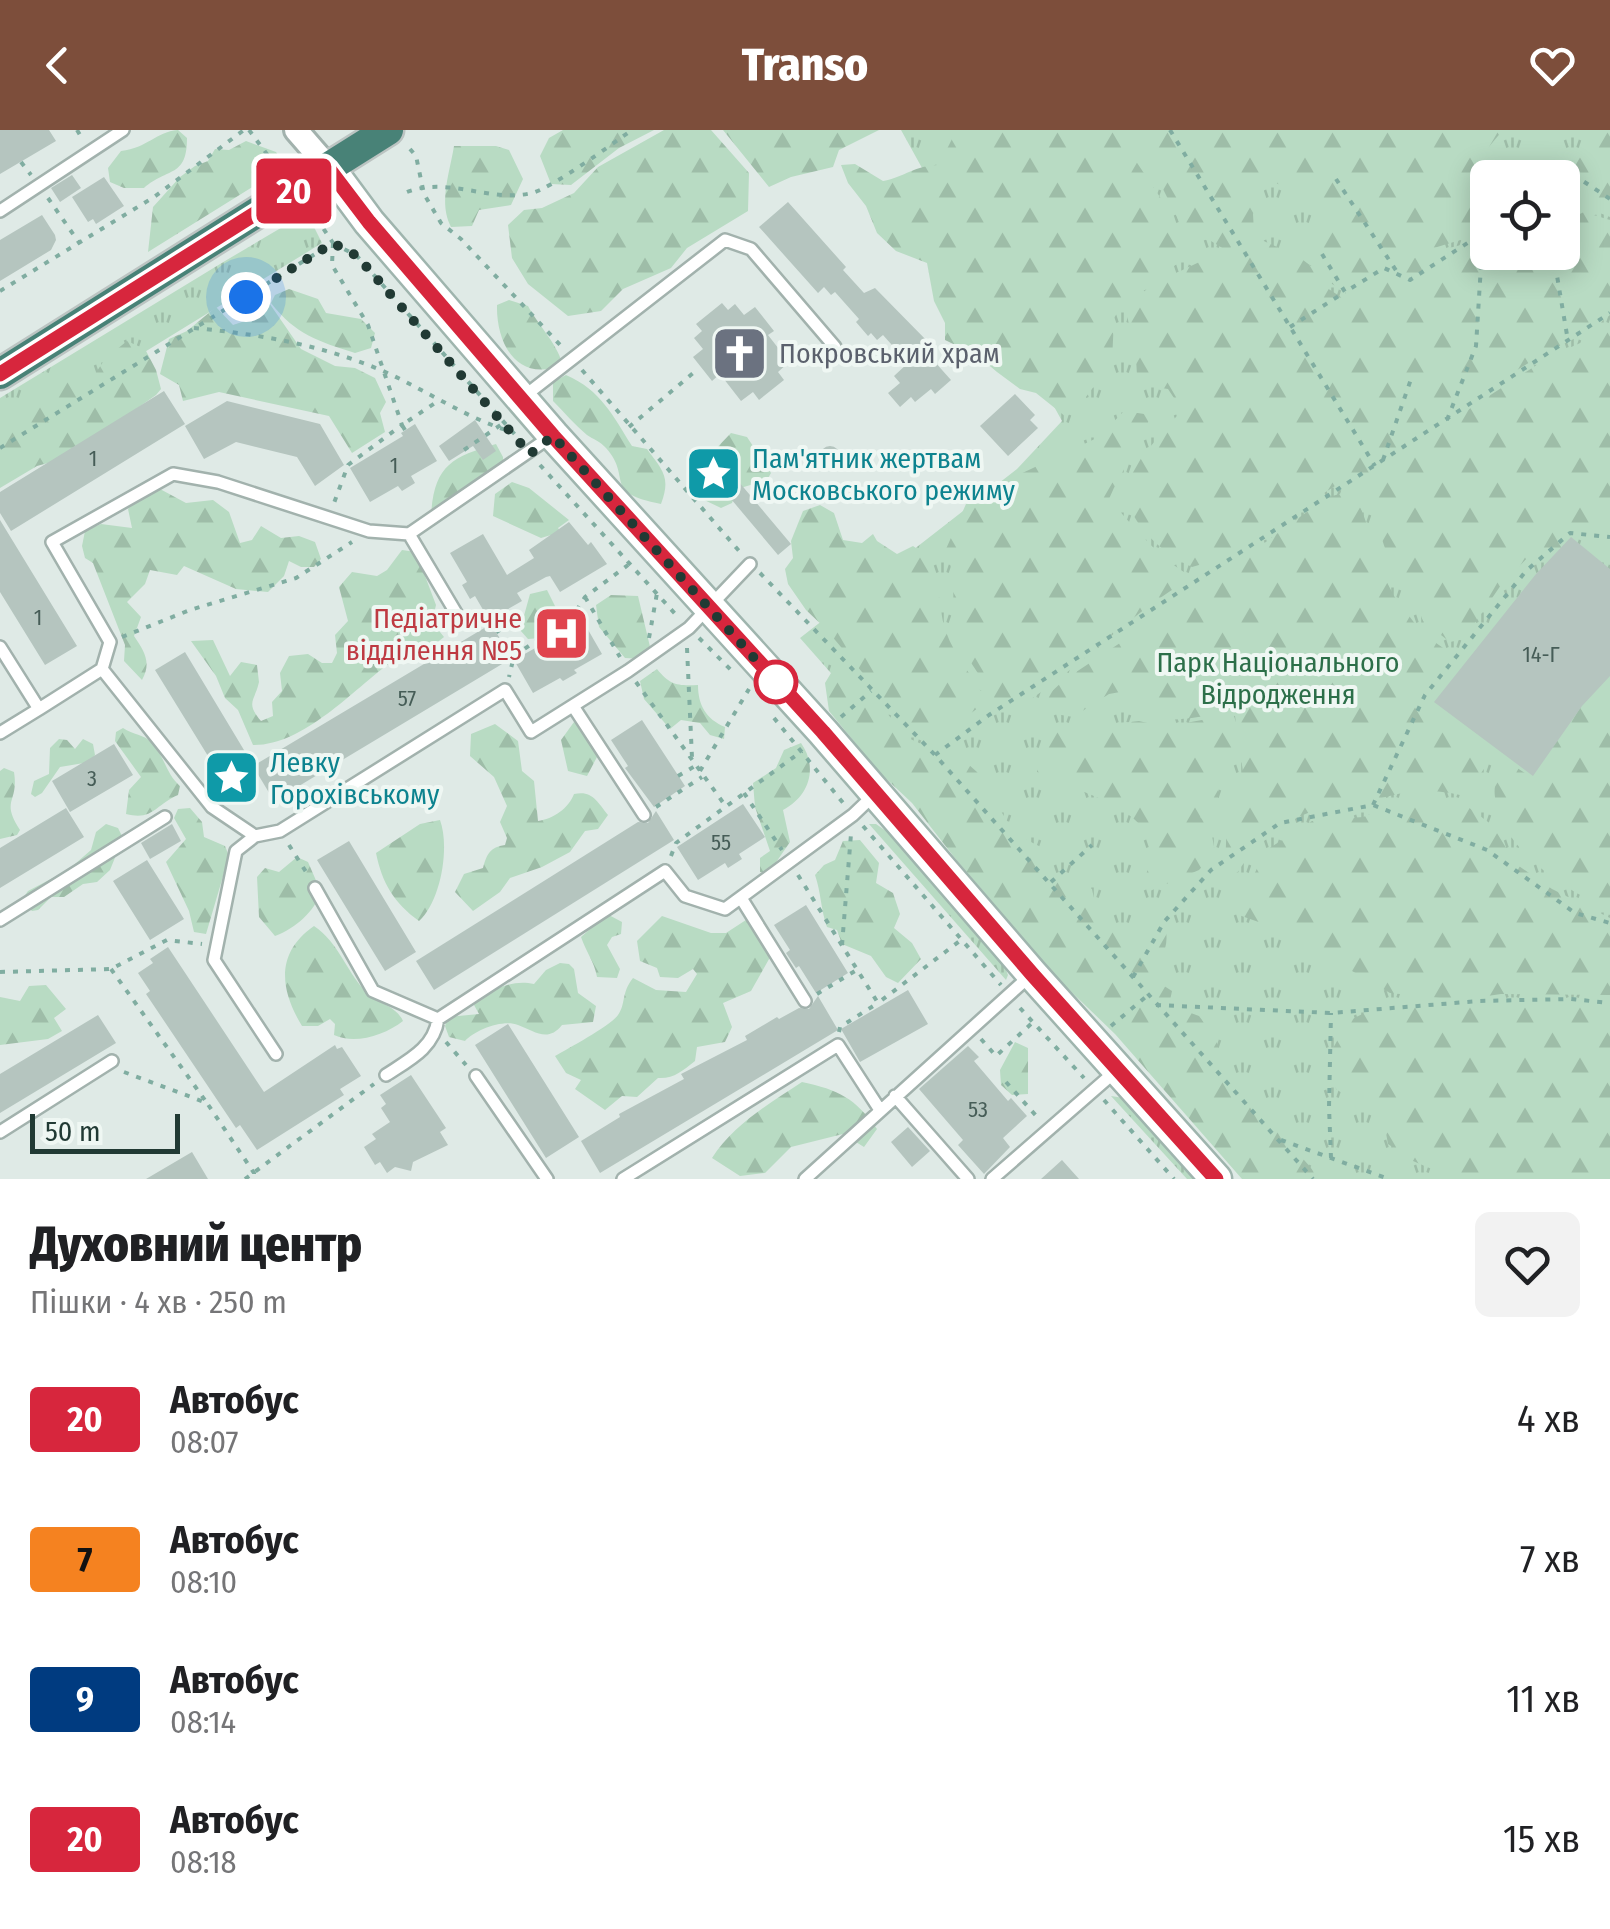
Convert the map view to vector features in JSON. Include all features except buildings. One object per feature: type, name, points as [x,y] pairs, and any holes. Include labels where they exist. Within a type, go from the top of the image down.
[{"type":"highway","points":[[0,374],[328,168],[399,139]]},
{"type":"main road","points":[[328,168],[542,445],[699,619],[876,793],[1216,1179]]},
{"type":"street","points":[[296,130],[328,168]]},
{"type":"lane","points":[[0,211],[123,130]]},
{"type":"lane","points":[[513,410],[572,358],[724,240],[751,249],[835,348]]},
{"type":"lane","points":[[0,733],[102,669],[110,642],[52,542],[173,474],[218,482],[369,531],[409,534],[542,445]]},
{"type":"lane","points":[[409,534],[459,618]]},
{"type":"lane","points":[[276,1054],[214,960],[236,851],[255,836],[280,831],[505,690],[531,732],[628,671],[699,619],[750,564]]},
{"type":"lane","points":[[0,646],[39,710]]},
{"type":"lane","points":[[102,669],[212,808],[255,836]]},
{"type":"lane","points":[[573,706],[644,815]]},
{"type":"lane","points":[[386,1075],[424,1050],[437,1025],[665,871],[685,896],[725,909],[853,815],[876,793]]},
{"type":"lane","points":[[0,920],[165,817]]},
{"type":"lane","points":[[316,888],[373,991],[437,1025]]},
{"type":"lane","points":[[741,898],[805,1002]]},
{"type":"lane","points":[[806,1179],[1032,974]]},
{"type":"lane","points":[[623,1179],[838,1046],[880,1110]]},
{"type":"lane","points":[[0,1132],[109,1063]]},
{"type":"lane","points":[[992,1179],[1118,1068]]},
{"type":"lane","points":[[476,1076],[547,1179]]},
{"type":"lane","points":[[895,1096],[968,1179]]},
{"type":"path","points":[[0,291],[154,197],[247,130],[278,169]]},
{"type":"path","points":[[408,192],[422,186],[495,195],[534,192],[632,130]]},
{"type":"path","points":[[1170,130],[1374,466]]},
{"type":"path","points":[[399,139],[416,156],[422,186],[441,223],[461,239],[572,358],[750,564],[935,755],[1312,1179]]},
{"type":"path","points":[[1336,179],[1399,275]]},
{"type":"path","points":[[1580,179],[1610,200]]},
{"type":"path","points":[[45,194],[80,244]]},
{"type":"path","points":[[313,213],[333,243],[357,256],[513,410],[513,432]]},
{"type":"path","points":[[0,448],[345,236]]},
{"type":"path","points":[[1290,328],[1384,268],[1410,280],[1470,242]]},
{"type":"path","points":[[333,243],[332,264],[368,325],[403,428]]},
{"type":"path","points":[[1322,254],[1344,292]]},
{"type":"path","points":[[1446,420],[1476,346],[1482,270]]},
{"type":"path","points":[[1556,270],[1568,340]]},
{"type":"path","points":[[935,755],[989,715],[1610,313]]},
{"type":"path","points":[[194,328],[284,340],[334,353],[542,445],[628,565],[656,594],[699,619],[750,690],[701,775],[644,815]]},
{"type":"path","points":[[629,426],[698,368]]},
{"type":"path","points":[[1383,460],[1411,380]]},
{"type":"path","points":[[328,519],[348,465],[438,402]]},
{"type":"path","points":[[464,450],[497,427],[513,410]]},
{"type":"path","points":[[110,642],[190,610],[296,578],[369,531]]},
{"type":"path","points":[[1373,805],[1425,696],[1526,571],[1570,533],[1610,537]]},
{"type":"path","points":[[505,690],[514,656],[573,616],[585,596],[628,565]]},
{"type":"path","points":[[644,660],[656,594]]},
{"type":"path","points":[[585,596],[628,671],[726,808]]},
{"type":"path","points":[[459,618],[492,622],[514,656]]},
{"type":"path","points":[[693,763],[685,661],[699,619]]},
{"type":"path","points":[[837,720],[872,690]]},
{"type":"path","points":[[770,714],[853,815],[842,948]]},
{"type":"path","points":[[665,871],[676,843],[802,751]]},
{"type":"path","points":[[678,776],[693,763]]},
{"type":"path","points":[[744,794],[878,1003]]},
{"type":"path","points":[[1133,977],[1164,922],[1211,870],[1280,824],[1373,805],[1487,850],[1574,913],[1610,923]]},
{"type":"path","points":[[280,831],[306,872]]},
{"type":"path","points":[[1050,884],[1092,845]]},
{"type":"path","points":[[0,972],[111,969],[167,940],[217,946]]},
{"type":"path","points":[[838,1046],[840,1027],[961,940]]},
{"type":"path","points":[[111,969],[207,1102],[254,1176]]},
{"type":"path","points":[[805,1002],[855,970]]},
{"type":"path","points":[[1111,1026],[1148,994]]},
{"type":"path","points":[[1156,1004],[1332,1013],[1480,1002],[1571,999],[1610,1003]]},
{"type":"path","points":[[1331,1158],[1332,1013]]},
{"type":"path","points":[[971,1028],[996,1056],[1032,1022]]},
{"type":"path","points":[[437,1025],[476,1076]]},
{"type":"path","points":[[109,1063],[207,1102]]},
{"type":"path","points":[[245,1179],[386,1075]]},
{"type":"path","points":[[1006,1082],[1048,1130]]},
{"type":"path","points":[[1278,1139],[1390,1179]]},
{"type":"green space","points":[[178,130],[187,138],[180,166],[144,188],[124,188],[110,182],[108,168],[121,151]]},
{"type":"green space","points":[[563,130],[654,130],[619,148],[571,185],[551,184],[540,156],[549,138]]},
{"type":"green space","points":[[664,130],[711,130],[749,173],[748,211],[687,248],[671,268],[623,289],[601,311],[568,316],[528,284],[512,258],[508,225],[524,210],[542,208],[574,193],[598,167]]},
{"type":"green space","points":[[723,130],[879,130],[839,150],[833,167],[769,187]]},
{"type":"green space","name":"Парк Національного Відродження","points":[[901,130],[1610,130],[1610,1179],[1277,1179],[800,638],[1017,469],[1062,421]]},
{"type":"green space","points":[[952,130],[1115,130],[1170,212],[1181,261],[1125,301],[1114,318],[1112,362],[1066,417],[1036,393],[1020,389],[978,356],[945,340],[945,323],[934,301],[927,263],[896,251],[877,233],[841,165],[855,164],[883,181],[939,165],[952,139]]},
{"type":"green space","points":[[1121,130],[1503,130],[1487,149],[1484,160],[1470,160],[1470,235],[1394,260],[1371,292],[1342,288],[1321,272],[1316,251],[1328,207],[1276,183],[1265,188],[1253,214],[1254,232],[1243,236],[1227,251],[1211,241],[1186,235],[1160,183]]},
{"type":"green space","points":[[1595,130],[1610,130],[1610,217],[1580,205],[1580,160],[1573,160]]},
{"type":"green space","points":[[246,141],[276,152],[280,158],[275,173],[148,252],[153,207],[180,177],[208,161],[215,149],[229,150]]},
{"type":"green space","points":[[454,146],[496,146],[509,150],[523,179],[511,205],[479,210],[472,226],[451,227],[445,198]]},
{"type":"green space","points":[[1580,214],[1610,220],[1610,315],[1590,331],[1543,354],[1469,400],[1361,484],[1335,486],[1223,558],[1192,567],[1169,554],[1140,526],[1123,490],[1143,455],[1182,410],[1168,389],[1136,384],[1137,366],[1127,311],[1155,283],[1210,257],[1227,254],[1255,237],[1299,257],[1311,266],[1324,286],[1344,299],[1376,297],[1397,263],[1470,242],[1470,270],[1580,270]]},
{"type":"green space","points":[[304,218],[311,221],[322,243],[0,441],[0,398],[225,261]]},
{"type":"green space","points":[[289,289],[318,299],[326,313],[361,319],[375,333],[371,348],[355,353],[299,330],[271,303],[275,295]]},
{"type":"green space","points":[[265,297],[301,349],[335,366],[355,368],[375,378],[386,402],[380,413],[385,432],[352,453],[329,416],[219,392],[183,401],[179,385],[160,374],[169,339],[187,331],[216,307],[233,325],[245,321],[253,300]]},
{"type":"green space","points":[[509,300],[528,306],[562,365],[533,369],[513,357],[498,320],[497,305]]},
{"type":"green space","points":[[1610,326],[1610,532],[1582,536],[1556,557],[1530,555],[1501,585],[1464,639],[1450,642],[1423,621],[1412,593],[1389,560],[1366,492],[1381,474],[1472,407],[1549,357]]},
{"type":"green space","points":[[127,341],[145,349],[161,389],[156,395],[66,458],[37,466],[0,488],[0,411],[50,401],[59,383],[95,374],[105,359]]},
{"type":"green space","points":[[566,375],[597,396],[632,446],[647,449],[653,457],[665,481],[661,504],[624,489],[606,448],[553,401],[553,382]]},
{"type":"green space","points":[[1124,411],[1151,415],[1109,499],[1159,552],[1193,577],[1147,607],[1016,709],[997,702],[954,637],[953,575],[946,549],[966,504],[999,484],[1099,437]]},
{"type":"green space","points":[[731,433],[747,437],[771,473],[767,480],[737,489],[732,503],[721,508],[698,497],[699,477],[706,461]]},
{"type":"green space","points":[[496,444],[503,457],[504,475],[431,516],[436,485],[448,466],[456,459]]},
{"type":"green space","points":[[512,482],[529,488],[569,520],[558,528],[584,561],[551,535],[541,538],[493,516],[495,494]]},
{"type":"green space","points":[[160,489],[186,503],[213,500],[229,512],[240,543],[252,540],[261,526],[281,538],[299,536],[315,542],[321,559],[314,567],[301,567],[289,561],[284,576],[268,592],[236,589],[184,566],[177,575],[150,570],[145,584],[127,602],[141,617],[134,636],[146,662],[142,680],[124,661],[125,645],[93,563],[85,558],[82,546],[85,531],[101,524],[132,528],[128,509],[141,493]]},
{"type":"green space","points":[[1349,491],[1357,497],[1367,525],[1356,548],[1377,563],[1394,596],[1422,633],[1453,655],[1425,706],[1483,753],[1489,762],[1481,773],[1485,789],[1477,800],[1442,792],[1412,792],[1308,813],[1268,837],[1237,873],[1225,870],[1227,817],[1245,786],[1235,716],[1165,719],[1143,709],[1131,690],[1109,694],[1073,717],[1050,713],[1048,695],[1326,498]]},
{"type":"green space","points":[[820,505],[834,513],[843,540],[862,543],[873,534],[897,554],[913,546],[929,563],[950,641],[987,701],[953,727],[930,735],[909,728],[788,584],[785,569],[793,558],[791,541],[803,511]]},
{"type":"green space","points":[[402,550],[416,552],[436,605],[432,622],[444,637],[425,652],[393,648],[391,662],[309,727],[272,743],[253,745],[238,710],[225,698],[216,676],[191,641],[213,640],[230,676],[241,662],[257,665],[259,682],[253,710],[261,721],[273,716],[272,702],[282,691],[280,673],[289,656],[308,654],[322,663],[332,663],[337,653],[335,635],[348,621],[339,587],[352,572],[377,576],[387,570]]},
{"type":"green space","points":[[547,590],[560,616],[548,633],[528,639],[520,630],[530,594]]},
{"type":"green space","points":[[611,595],[638,596],[651,651],[642,659],[625,658],[599,627],[596,605]]},
{"type":"green space","points":[[840,658],[908,738],[959,756],[977,772],[1007,821],[1020,825],[1027,840],[1049,851],[1057,873],[1092,889],[1099,922],[1123,931],[1166,931],[1164,950],[1147,975],[1172,991],[1169,1005],[1199,1016],[1215,1037],[1224,1066],[1262,1099],[1278,1120],[1299,1133],[1296,1151],[1321,1179],[1242,1179],[1115,1034],[1059,980],[912,803],[879,772],[829,711],[825,683]]},
{"type":"green space","points":[[657,669],[674,683],[698,685],[704,710],[725,727],[724,739],[710,735],[700,723],[681,720],[670,729],[644,699],[640,681]]},
{"type":"green space","points":[[1591,690],[1610,713],[1610,910],[1556,880],[1522,851],[1500,816],[1495,797],[1502,758],[1531,777]]},
{"type":"green space","points":[[1218,717],[1231,721],[1235,758],[1218,773],[1218,808],[1209,809],[1200,817],[1210,825],[1215,852],[1199,870],[1150,891],[1145,877],[1151,854],[1147,835],[1135,820],[1097,797],[1037,772],[1045,726],[1064,723],[1087,727],[1139,721],[1164,727]]},
{"type":"green space","points":[[574,722],[599,741],[597,757],[587,776],[568,771],[561,740]]},
{"type":"green space","points":[[495,724],[518,741],[522,771],[534,781],[538,821],[560,812],[574,794],[580,793],[594,798],[608,815],[598,829],[585,831],[570,852],[510,878],[500,892],[473,911],[455,892],[464,874],[483,868],[490,852],[505,845],[507,838],[500,822],[507,806],[494,777],[470,756],[471,734]]},
{"type":"green space","points":[[123,728],[152,743],[180,786],[178,795],[142,815],[126,814],[129,790],[141,777],[115,741],[116,732]]},
{"type":"green space","points":[[59,739],[67,740],[75,749],[83,739],[93,744],[95,755],[90,762],[60,767],[35,797],[31,794],[34,781],[49,774],[50,748]]},
{"type":"green space","points":[[801,743],[810,771],[800,797],[783,810],[790,842],[768,874],[760,872],[760,858],[770,851],[755,807],[753,783],[776,768],[784,750]]},
{"type":"green space","points":[[4,768],[14,772],[11,812],[20,830],[17,835],[0,839],[0,771]]},
{"type":"green space","points":[[1459,800],[1492,825],[1516,864],[1552,889],[1610,918],[1610,995],[1501,994],[1460,1000],[1390,993],[1312,941],[1236,914],[1265,851],[1312,821],[1363,817],[1400,803]]},
{"type":"green space","points":[[190,808],[202,822],[204,837],[225,846],[229,856],[206,934],[194,932],[189,911],[166,862],[186,839],[174,818],[178,809]]},
{"type":"green space","points":[[440,820],[444,844],[442,873],[433,901],[419,921],[390,891],[376,853],[420,824]]},
{"type":"green space","points":[[106,824],[118,828],[123,838],[110,870],[97,882],[83,884],[64,897],[51,897],[38,910],[32,911],[21,901],[28,891],[68,870],[91,850],[96,832]]},
{"type":"green space","points":[[869,824],[889,833],[1005,968],[1006,980]]},
{"type":"green space","points":[[860,840],[879,863],[876,883],[893,893],[900,914],[894,928],[912,943],[921,959],[898,983],[886,977],[871,956],[842,944],[837,930],[827,927],[825,921],[815,875],[835,860],[843,841]]},
{"type":"green space","points":[[297,857],[308,862],[321,892],[303,919],[275,936],[259,917],[257,877],[265,868],[279,872]]},
{"type":"green space","points":[[607,914],[622,922],[621,934],[612,937],[607,945],[620,969],[617,978],[597,977],[581,937]]},
{"type":"green space","points":[[662,916],[711,933],[726,933],[749,918],[773,952],[751,991],[723,1003],[732,1027],[725,1042],[697,1047],[695,1061],[682,1071],[658,1078],[637,1097],[622,1096],[605,1110],[575,1089],[581,1080],[566,1073],[555,1056],[614,1020],[633,978],[656,990],[686,992],[697,974],[693,969],[678,978],[660,977],[657,968],[640,961],[637,941]]},
{"type":"green space","points":[[314,926],[330,940],[365,991],[396,1011],[403,1021],[360,1039],[334,1035],[335,1024],[330,1019],[318,1026],[302,1026],[289,999],[285,973],[293,948]]},
{"type":"green space","points":[[560,963],[574,969],[578,993],[596,1006],[593,1022],[562,1025],[546,1034],[505,1023],[482,1030],[465,1041],[449,1037],[445,1026],[448,1017],[479,1014],[474,1005],[479,996],[512,984],[534,984],[546,970]]},
{"type":"green space","points":[[46,985],[66,1009],[54,1018],[62,1031],[48,1039],[0,1045],[0,997],[20,1001],[29,986]]},
{"type":"green space","points":[[1562,999],[1610,1000],[1610,1179],[1455,1179],[1413,1161],[1388,1144],[1384,1122],[1336,1089],[1331,1052],[1348,1021],[1381,1005],[1444,1008]]},
{"type":"green space","points":[[1015,1042],[1028,1048],[1028,1094],[1012,1095],[1001,1085],[1000,1070]]},
{"type":"green space","points":[[802,1082],[836,1092],[861,1110],[877,1129],[864,1147],[843,1134],[791,1147],[765,1173],[740,1176],[712,1158],[741,1125]]},
{"type":"green space","points":[[1111,1096],[1124,1098],[1197,1179],[1187,1179]]},
{"type":"bus line","name":"20","points":[[0,374],[328,168],[369,222],[553,436],[823,732],[1216,1179]]},
{"type":"place","name":"Покровський храм","points":[[740,353]]},
{"type":"place","name":"Пам'ятник жертвам Московського режиму","points":[[713,474]]},
{"type":"place","name":"Педіатричне відділення №5","points":[[561,634]]},
{"type":"place","name":"Левку Горохівському","points":[[231,778]]},
{"type":"route","points":[[246,297],[333,243],[357,256],[530,454],[553,436],[776,682]]}]
